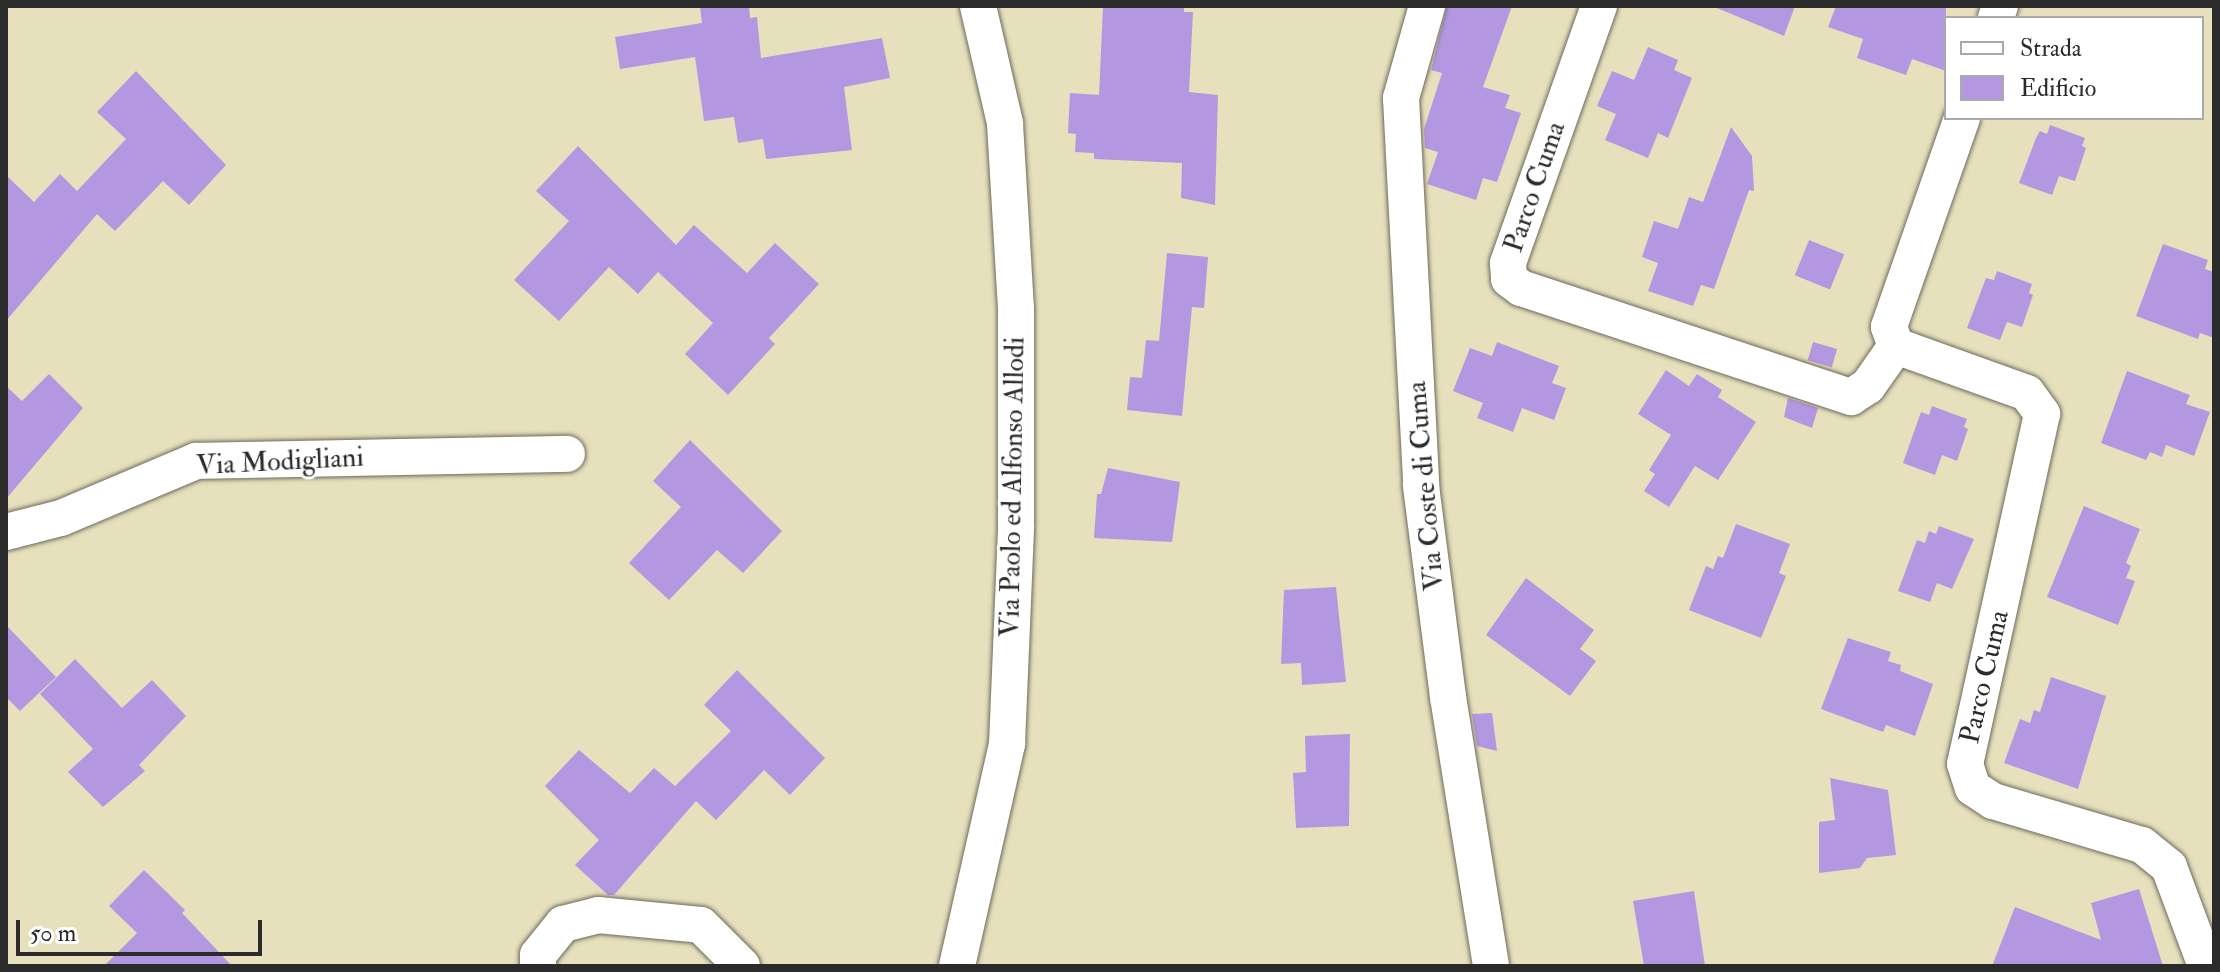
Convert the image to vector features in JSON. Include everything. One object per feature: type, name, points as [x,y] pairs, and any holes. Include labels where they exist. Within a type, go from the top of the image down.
[{"type":"street","name":"Via Paolo ed Alfonso Allodi","points":[[957,966],[1007,744],[1016,525],[1016,309],[1005,123],[978,6]]},
{"type":"street","name":"Via Coste di Cuma","points":[[1427,6],[1401,98],[1421,486],[1448,697],[1491,966]]},
{"type":"street","name":"Parco Cuma","points":[[1599,6],[1508,263],[1509,279],[1521,288],[1851,397],[1868,386],[1896,346],[2027,393],[2042,414],[1965,764],[1973,788],[1993,801],[2142,845],[2169,867],[2206,966]]},
{"type":"street","points":[[1896,346],[1889,327],[1961,120]]},
{"type":"street","name":"Via Modigliani","points":[[6,532],[61,518],[196,461],[567,454]]},
{"type":"street","points":[[538,966],[538,955],[563,924],[598,915],[701,925],[742,966]]},
{"type":"building","points":[[700,6],[749,6],[750,18],[757,17],[761,58],[882,38],[890,78],[844,87],[852,150],[766,159],[763,139],[738,143],[734,117],[704,121],[695,57],[620,69],[615,37],[702,23]]},
{"type":"building","points":[[1103,6],[1184,6],[1184,12],[1193,12],[1189,92],[1218,95],[1215,205],[1181,198],[1182,163],[1094,159],[1094,153],[1075,152],[1076,134],[1068,133],[1070,93],[1099,95]]},
{"type":"building","points":[[1447,6],[1512,6],[1483,87],[1510,95],[1505,108],[1521,113],[1497,182],[1483,178],[1476,200],[1427,184],[1438,152],[1425,148],[1424,129],[1442,73],[1431,70]]},
{"type":"building","points":[[1712,6],[1795,6],[1784,36]]},
{"type":"building","points":[[1836,6],[1946,6],[1944,70],[1912,59],[1906,75],[1857,58],[1863,39],[1828,27]]},
{"type":"building","points":[[1648,47],[1678,60],[1674,70],[1692,78],[1668,138],[1658,133],[1648,158],[1605,140],[1616,114],[1597,106],[1612,71],[1634,80]]},
{"type":"building","points":[[136,71],[226,165],[189,205],[163,181],[115,231],[97,214],[6,321],[6,175],[34,202],[60,174],[77,191],[126,139],[97,112]]},
{"type":"building","points":[[2050,125],[2085,138],[2082,146],[2086,148],[2075,181],[2059,176],[2052,195],[2019,183],[2036,138],[2040,131],[2047,134]]},
{"type":"building","points":[[1731,127],[1752,156],[1754,191],[1749,190],[1714,289],[1701,285],[1693,306],[1648,291],[1658,263],[1642,257],[1654,221],[1678,229],[1689,197],[1703,202]]},
{"type":"building","points":[[578,146],[676,245],[694,225],[747,273],[775,243],[819,284],[769,338],[775,344],[728,395],[685,354],[713,323],[658,272],[638,294],[609,267],[559,321],[514,280],[569,221],[536,191]]},
{"type":"building","points":[[1809,240],[1844,254],[1830,289],[1795,275]]},
{"type":"building","points":[[2163,244],[2208,260],[2205,269],[2214,272],[2214,338],[2200,333],[2198,339],[2136,316]]},
{"type":"building","points":[[1167,253],[1208,257],[1204,308],[1192,307],[1182,416],[1127,410],[1130,377],[1142,378],[1146,340],[1159,341]]},
{"type":"building","points":[[1997,271],[2032,284],[2029,293],[2033,295],[2022,327],[2007,322],[2000,340],[1967,328],[1986,278],[1994,280]]},
{"type":"building","points":[[1497,342],[1559,366],[1552,383],[1566,388],[1554,420],[1522,408],[1513,432],[1477,418],[1483,403],[1453,391],[1470,348],[1492,356]]},
{"type":"building","points":[[1813,342],[1837,349],[1832,367],[1808,360]]},
{"type":"building","points":[[1666,370],[1689,386],[1697,374],[1722,390],[1718,397],[1756,422],[1718,480],[1695,466],[1669,507],[1644,491],[1655,474],[1649,470],[1671,435],[1638,414]]},
{"type":"building","points":[[2127,371],[2190,395],[2186,404],[2210,412],[2194,456],[2166,445],[2162,457],[2150,452],[2146,460],[2101,443]]},
{"type":"building","points":[[49,374],[83,408],[6,499],[6,386],[22,401]]},
{"type":"building","points":[[1788,398],[1818,408],[1812,428],[1784,417]]},
{"type":"building","points":[[1932,406],[1967,419],[1964,427],[1968,429],[1957,461],[1942,455],[1935,475],[1903,463],[1921,412],[1929,415]]},
{"type":"building","points":[[690,440],[782,531],[743,573],[717,550],[669,600],[629,563],[681,507],[653,481]]},
{"type":"building","points":[[1108,468],[1180,482],[1172,542],[1094,538],[1097,494],[1101,494]]},
{"type":"building","points":[[2084,506],[2140,529],[2126,563],[2131,566],[2126,578],[2135,581],[2118,625],[2047,597]]},
{"type":"building","points":[[1736,524],[1790,544],[1779,573],[1786,576],[1761,638],[1689,610],[1706,566],[1713,569],[1718,556],[1723,558]]},
{"type":"building","points":[[1939,526],[1974,539],[1952,589],[1937,583],[1930,602],[1898,591],[1917,540],[1925,543],[1929,531],[1936,534]]},
{"type":"building","points":[[1526,578],[1594,630],[1580,649],[1596,661],[1570,696],[1486,635]]},
{"type":"building","points":[[1336,587],[1346,682],[1302,685],[1301,663],[1281,664],[1284,590]]},
{"type":"building","points":[[6,625],[56,677],[20,711],[6,697]]},
{"type":"building","points":[[1848,638],[1891,652],[1888,661],[1901,665],[1900,671],[1933,684],[1915,736],[1886,725],[1883,732],[1821,709]]},
{"type":"building","points":[[75,659],[122,708],[152,680],[186,716],[139,765],[145,771],[103,807],[68,772],[93,749],[40,694]]},
{"type":"building","points":[[737,670],[825,758],[790,795],[764,770],[716,820],[696,801],[614,895],[608,895],[575,865],[599,840],[545,786],[579,750],[630,793],[654,768],[675,786],[731,731],[704,705]]},
{"type":"building","points":[[2051,677],[2106,696],[2078,789],[2004,763],[2020,719],[2030,723],[2034,710],[2040,712]]},
{"type":"building","points":[[1492,713],[1497,751],[1477,746],[1472,714]]},
{"type":"building","points":[[1350,734],[1349,826],[1296,828],[1293,773],[1306,772],[1305,736]]},
{"type":"building","points":[[1830,778],[1888,790],[1896,855],[1867,858],[1860,868],[1819,873],[1819,822],[1835,820]]},
{"type":"building","points":[[144,870],[185,910],[182,913],[232,966],[104,966],[137,933],[109,906]]},
{"type":"building","points":[[2139,889],[2163,966],[1992,966],[2015,907],[2101,940],[2091,903]]},
{"type":"building","points":[[1694,891],[1705,966],[1644,966],[1633,901]]}]
